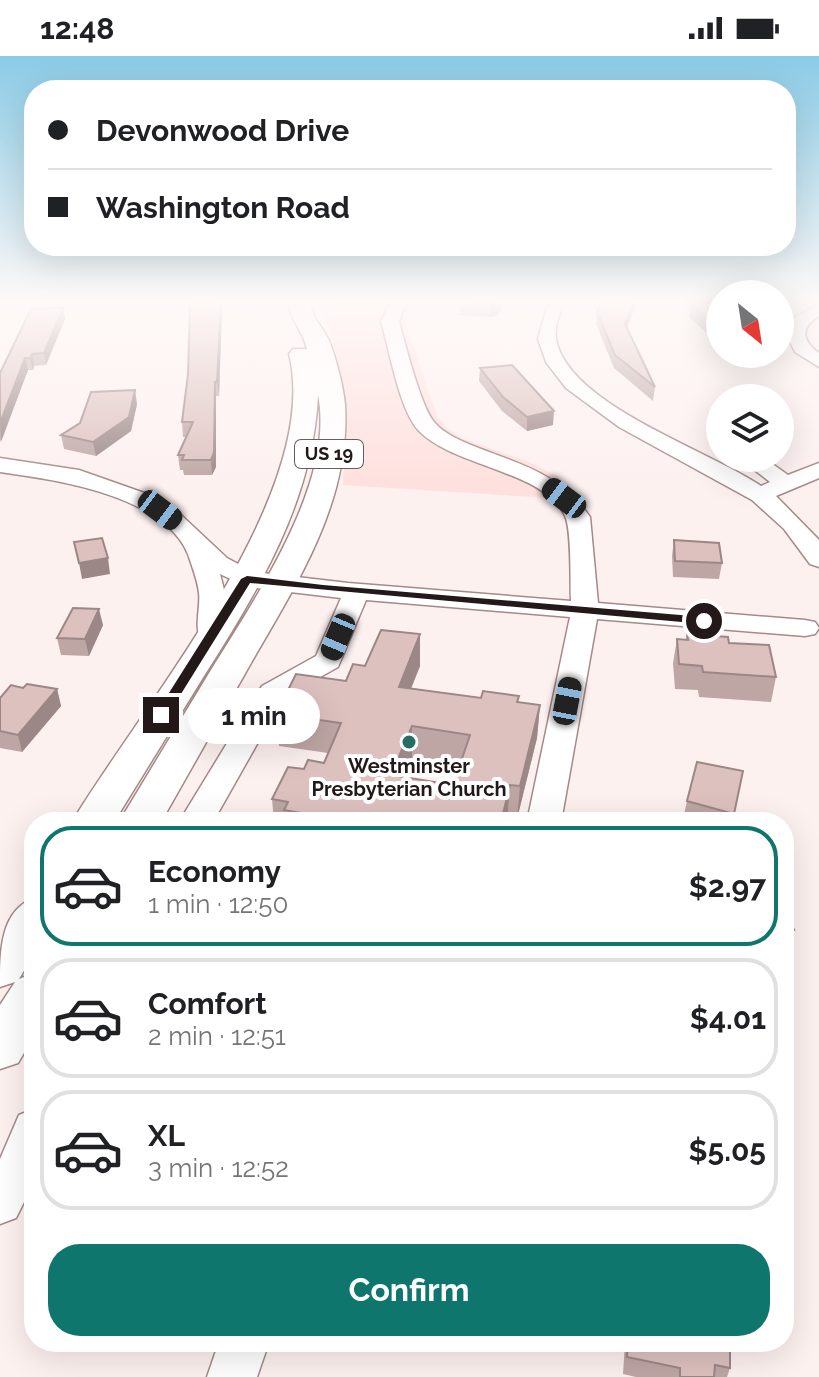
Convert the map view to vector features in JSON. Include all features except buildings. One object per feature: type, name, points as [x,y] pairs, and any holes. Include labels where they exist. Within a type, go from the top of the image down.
[{"type":"main road","name":"US 19","points":[[99,812],[212,635],[264,582],[312,519],[324,482],[332,439],[332,401],[324,365]]},
{"type":"main road","name":"US 19","points":[[145,812],[264,582]]},
{"type":"main road","points":[[0,968],[24,931]]},
{"type":"main road","points":[[0,1048],[24,1009]]},
{"type":"street","points":[[403,365],[418,412],[426,426],[443,440],[538,479],[571,505],[581,529],[585,611],[546,812]]},
{"type":"street","points":[[559,365],[579,389],[617,417],[736,479],[759,495],[797,528],[819,559]]},
{"type":"street","points":[[668,445],[691,442],[706,445]]},
{"type":"street","points":[[0,465],[55,471],[121,491],[160,510],[218,563],[264,582],[814,629]]},
{"type":"street","points":[[759,495],[819,470]]},
{"type":"street","points":[[770,472],[787,484]]},
{"type":"street","points":[[198,543],[212,593],[212,635]]},
{"type":"street","points":[[202,812],[272,692],[328,661],[357,591]]},
{"type":"street","points":[[0,1203],[24,1160]]},
{"type":"street","points":[[232,1377],[241,1352]]},
{"type":"shaded area","points":[[338,365],[420,365],[437,416],[447,428],[464,439],[529,462],[561,478],[549,498],[343,485],[346,394]]},
{"type":"place","name":"Westminster Presbyterian Church","points":[[409,742]]},
{"type":"route","points":[[161,715],[247,579],[704,621]]}]
